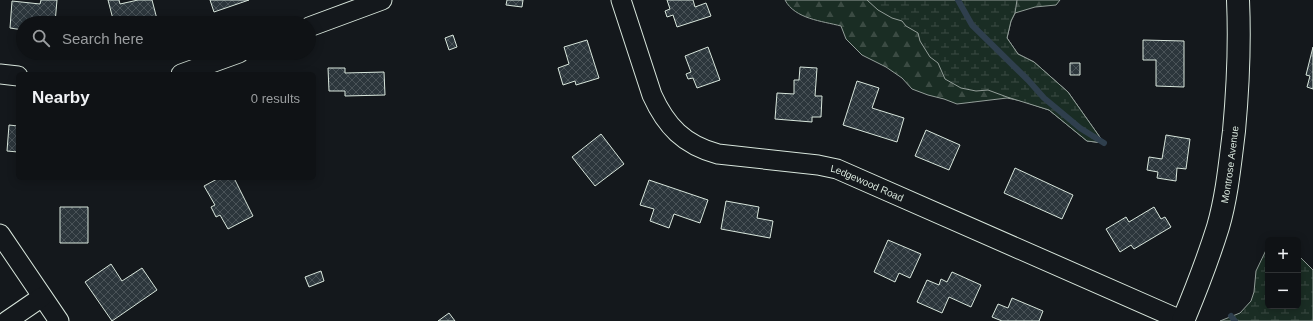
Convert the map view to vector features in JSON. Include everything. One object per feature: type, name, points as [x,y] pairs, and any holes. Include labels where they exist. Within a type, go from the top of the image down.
[{"type":"main road","name":"Montrose Avenue","points":[[1183,321],[1208,256],[1225,198],[1231,155],[1237,86],[1239,40],[1238,0]]},
{"type":"street","points":[[316,24],[382,0]]},
{"type":"street","name":"Ledgewood Road","points":[[620,0],[652,95],[658,107],[673,128],[694,145],[705,151],[718,154],[818,165],[837,169],[1183,321]]},
{"type":"street","points":[[186,72],[219,60]]},
{"type":"street","points":[[0,74],[16,76]]},
{"type":"street","points":[[0,234],[59,321]]},
{"type":"street","points":[[7,321],[42,297]]},
{"type":"green space","points":[[785,0],[1060,0],[1056,5],[1035,7],[1015,13],[1011,21],[1007,38],[1018,54],[1034,62],[1068,92],[1104,143],[1087,141],[1049,110],[1022,101],[1007,98],[957,104],[912,89],[902,78],[886,67],[862,55],[846,39],[841,26],[818,21],[802,15],[789,6]]},
{"type":"green space","points":[[867,0],[1017,0],[1015,13],[1011,21],[1007,38],[1018,54],[1034,62],[1068,92],[1104,143],[1087,141],[1049,110],[988,90],[976,91],[961,88],[945,79],[938,63],[930,57],[920,41],[918,33],[906,26],[902,21],[892,18],[878,10]]},
{"type":"green space","points":[[1265,252],[1265,309],[1301,309],[1301,258],[1313,270],[1313,321],[1220,321],[1240,313],[1251,301],[1254,292],[1256,271]]},
{"type":"building","points":[[41,0],[57,0],[56,16],[16,16],[16,29],[10,28],[12,1],[40,4]]},
{"type":"building","points":[[108,0],[119,0],[120,4],[138,0],[152,0],[156,16],[112,16]]},
{"type":"building","points":[[210,0],[249,0],[214,12]]},
{"type":"building","points":[[507,0],[523,0],[522,7],[506,5]]},
{"type":"building","points":[[667,0],[693,0],[695,7],[706,3],[711,16],[677,27],[673,15],[667,17],[665,11],[670,9]]},
{"type":"building","points":[[453,35],[457,47],[449,50],[445,38]]},
{"type":"building","points":[[587,40],[599,78],[576,85],[575,81],[563,85],[558,68],[569,64],[564,47]]},
{"type":"building","points":[[1143,40],[1184,41],[1184,87],[1156,86],[1156,60],[1143,60]]},
{"type":"building","points":[[708,47],[720,80],[697,88],[693,78],[688,79],[686,74],[691,72],[685,56]]},
{"type":"building","points":[[1313,47],[1313,89],[1307,87],[1310,76],[1306,75]]},
{"type":"building","points":[[1070,63],[1080,63],[1080,75],[1070,75]]},
{"type":"building","points":[[800,67],[817,68],[815,96],[822,96],[821,117],[812,117],[812,122],[775,119],[777,93],[794,94],[794,80],[799,80]]},
{"type":"building","points":[[328,68],[345,68],[345,73],[384,72],[385,95],[345,96],[345,91],[329,91]]},
{"type":"building","points":[[857,81],[879,88],[872,108],[904,118],[897,142],[843,125]]},
{"type":"building","points":[[9,125],[16,126],[16,152],[7,151]]},
{"type":"building","points":[[926,130],[960,145],[949,170],[915,156]]},
{"type":"building","points":[[601,134],[624,164],[595,186],[572,157]]},
{"type":"building","points":[[1166,135],[1190,139],[1186,169],[1177,168],[1176,181],[1157,178],[1158,172],[1147,170],[1149,157],[1162,159]]},
{"type":"building","points":[[1015,168],[1073,195],[1062,219],[1004,193]]},
{"type":"building","points":[[215,180],[235,180],[253,216],[228,229],[220,215],[216,217],[211,207],[215,205],[204,186]]},
{"type":"building","points":[[649,180],[708,200],[700,223],[674,214],[669,228],[650,221],[654,209],[640,205]]},
{"type":"building","points":[[726,201],[759,207],[757,218],[773,221],[770,238],[721,229]]},
{"type":"building","points":[[60,207],[88,207],[88,243],[60,243]]},
{"type":"building","points":[[1154,207],[1161,219],[1165,217],[1171,227],[1134,249],[1131,245],[1120,252],[1106,229],[1126,217],[1129,222]]},
{"type":"building","points":[[888,240],[921,254],[910,278],[899,273],[895,282],[874,272]]},
{"type":"building","points":[[111,264],[122,281],[142,268],[157,290],[112,321],[85,282]]},
{"type":"building","points":[[321,271],[324,281],[309,287],[305,277]]},
{"type":"building","points":[[952,272],[981,285],[971,307],[949,297],[942,313],[917,302],[927,280],[939,285],[941,279],[947,282]]},
{"type":"building","points":[[1012,298],[1043,311],[1039,321],[1002,321],[992,317],[998,304],[1008,308]]},
{"type":"building","points":[[449,313],[455,321],[438,321]]},
{"type":"waterway","points":[[958,0],[972,25],[1028,80],[1044,98],[1080,128],[1104,143]]},
{"type":"waterway","points":[[1231,316],[1235,321]]}]
